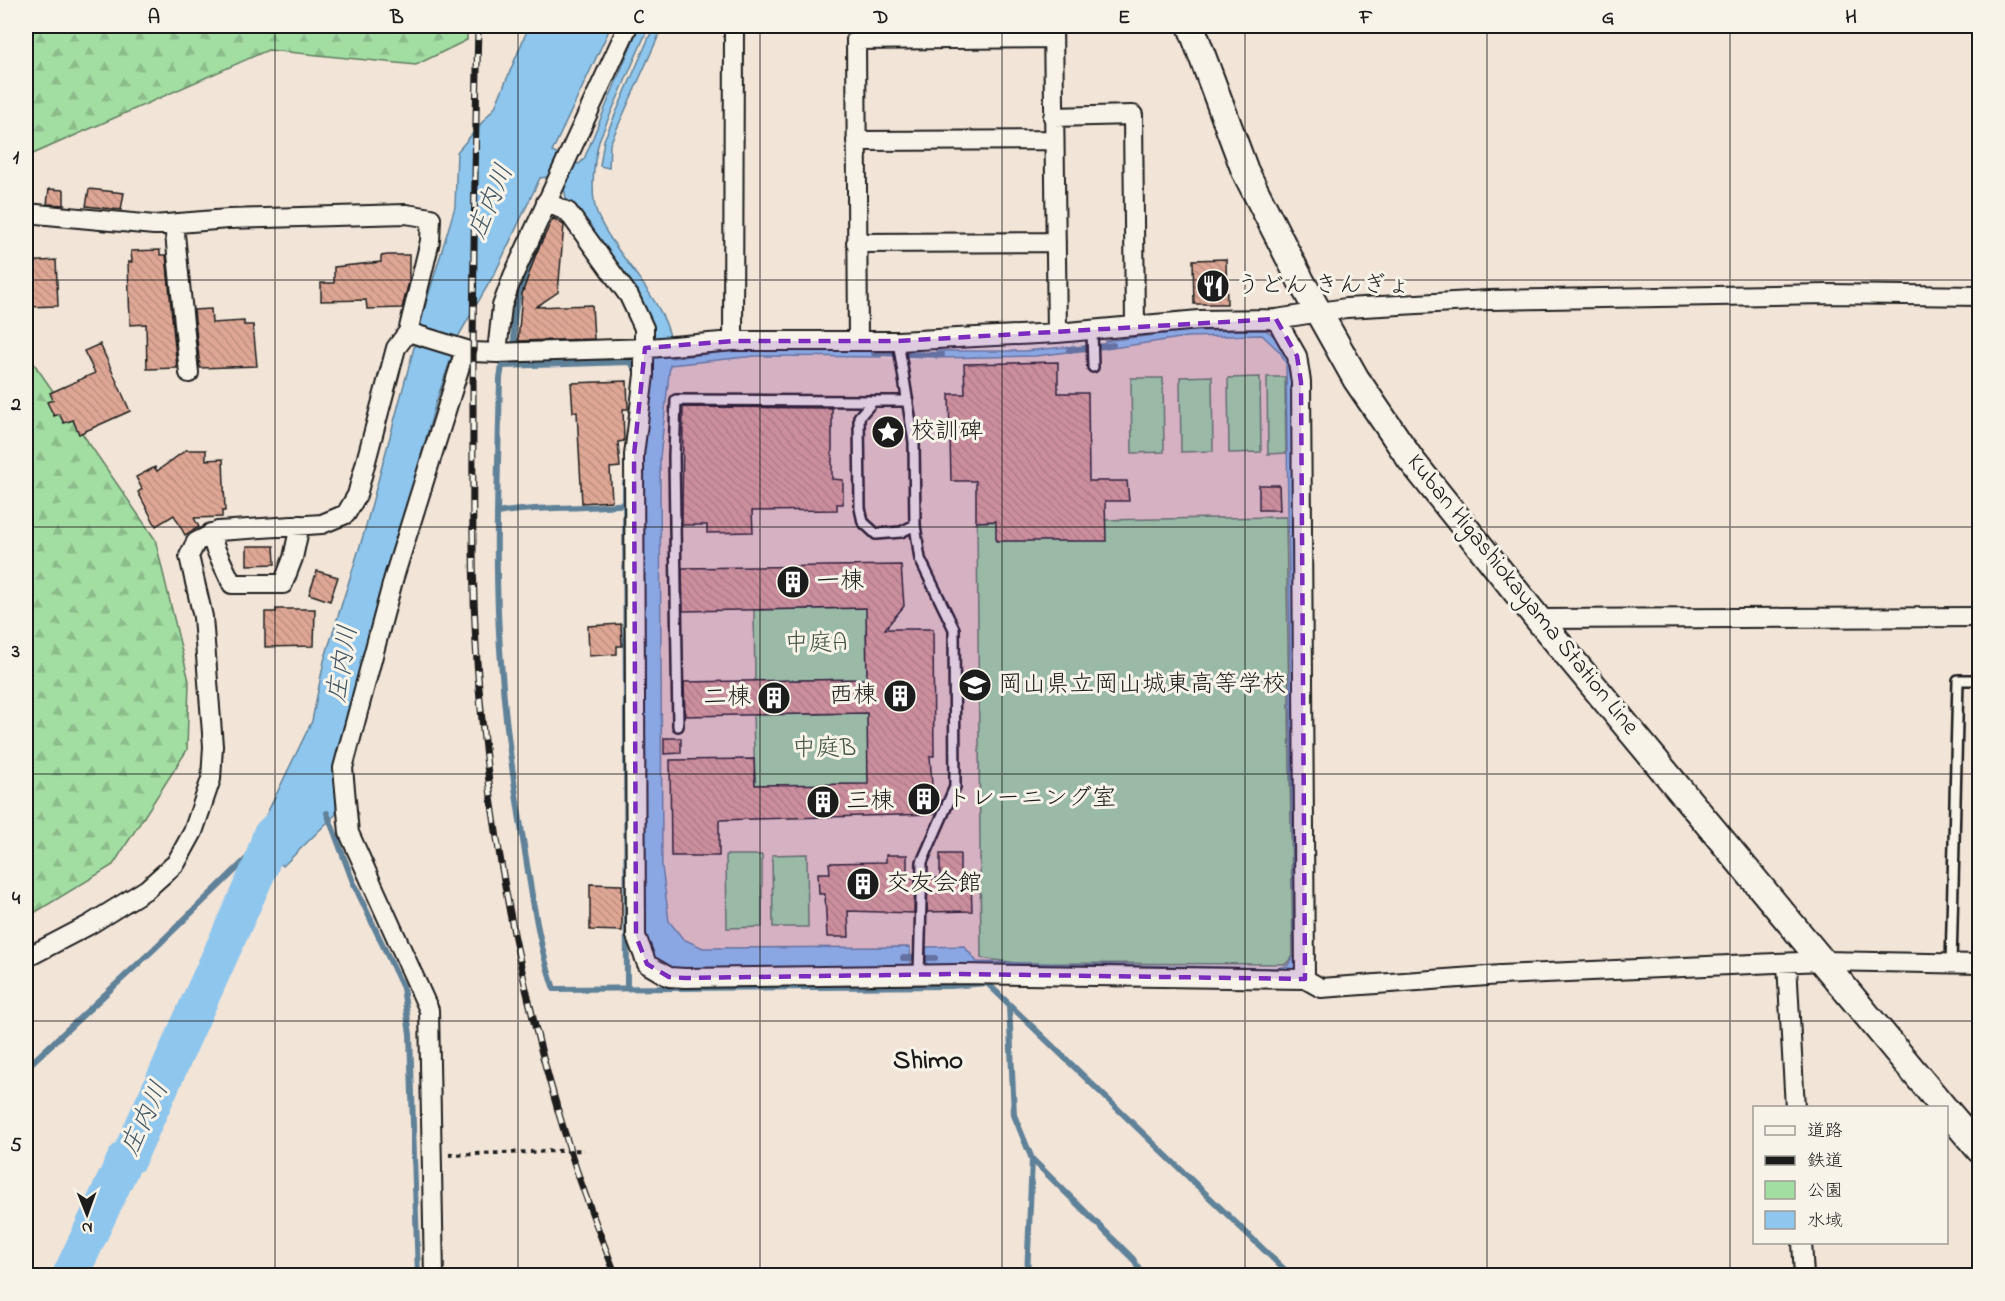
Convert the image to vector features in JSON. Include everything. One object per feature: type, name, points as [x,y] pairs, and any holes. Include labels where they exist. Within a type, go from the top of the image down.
[{"type":"main road","name":"Kuban Higashiokayama Station Line","points":[[1191,26],[1245,171],[1317,312],[1356,379],[1411,460],[1538,619],[1944,1106]]},
{"type":"main road","name":"Kuban Higashiokayama Station Line","points":[[1948,1111],[1980,1150]]},
{"type":"street","points":[[497,353],[502,306],[552,200],[567,158],[628,26]]},
{"type":"street","points":[[733,341],[734,26]]},
{"type":"street","points":[[858,341],[856,40],[1053,32],[1057,333]]},
{"type":"street","points":[[1053,117],[1133,115],[1135,326]]},
{"type":"street","points":[[856,141],[1053,140]]},
{"type":"street","points":[[552,200],[568,212],[629,296],[644,328],[647,348],[634,455],[636,936],[647,964],[656,971],[669,977],[685,978],[919,971],[996,975],[1305,979],[1321,988],[1501,975],[1823,961],[1980,964]]},
{"type":"street","points":[[26,213],[154,225],[228,219],[406,214],[431,218],[430,241],[412,334],[396,348],[357,495],[346,514],[337,519],[300,525],[211,533],[196,542],[189,556],[203,617],[213,746],[211,779],[193,832],[176,863],[147,889],[89,925],[26,958]]},
{"type":"street","points":[[174,224],[189,373]]},
{"type":"street","points":[[856,243],[1056,242]]},
{"type":"street","points":[[412,334],[461,349],[497,353],[647,348],[733,341],[858,341],[899,348],[1057,333],[1092,335],[1135,326],[1199,320],[1276,319],[1317,312],[1489,300],[1827,294],[1980,296]]},
{"type":"street","points":[[1276,319],[1297,356],[1301,382],[1305,979]]},
{"type":"street","points":[[434,1275],[429,1010],[349,833],[343,768],[394,577],[461,349]]},
{"type":"street","points":[[211,533],[215,548],[232,584],[283,584],[293,558],[300,525]]},
{"type":"street","points":[[1538,619],[1980,617]]},
{"type":"street","points":[[1787,964],[1795,1106]]},
{"type":"street","points":[[1802,1244],[1804,1275]]},
{"type":"lane","points":[[1092,335],[1093,367]]},
{"type":"lane","points":[[899,348],[914,442],[915,525],[920,559],[954,629],[955,787],[922,862],[919,971]]},
{"type":"lane","points":[[678,726],[674,456],[676,400],[873,402],[908,400]]},
{"type":"lane","points":[[873,402],[859,417],[860,508],[863,522],[876,534],[902,532],[915,525]]},
{"type":"lane","points":[[1951,965],[1958,680],[1980,680]]},
{"type":"path","points":[[430,1156],[584,1150]]},
{"type":"highlighted area","points":[[1276,319],[1297,356],[1301,382],[1305,979],[959,974],[685,978],[669,977],[647,964],[636,936],[634,455],[645,348],[733,341],[898,341]]},
{"type":"shaded area","name":"岡山県立岡山城東高等学校","points":[[1262,336],[1279,353],[1285,366],[1294,957],[1287,965],[977,962],[964,945],[723,949],[702,947],[682,938],[670,920],[667,907],[661,824],[662,455],[671,366],[756,357],[935,359],[1036,357],[1187,338]]},
{"type":"green space","points":[[26,26],[467,26],[467,40],[416,65],[268,50],[26,157]]},
{"type":"green space","points":[[26,352],[155,539],[189,681],[187,750],[113,865],[26,918]]},
{"type":"green space","points":[[1212,376],[1213,451],[1181,452],[1180,377]]},
{"type":"green space","points":[[1260,377],[1261,452],[1229,453],[1228,378]]},
{"type":"green space","points":[[1267,377],[1285,377],[1286,453],[1268,454]]},
{"type":"green space","points":[[1131,378],[1163,378],[1164,452],[1132,453]]},
{"type":"green space","points":[[1286,517],[1293,956],[1286,964],[1016,963],[981,958],[977,522]]},
{"type":"green space","name":"中庭A","points":[[877,608],[866,630],[867,679],[755,681],[754,610]]},
{"type":"green space","name":"中庭B","points":[[867,713],[896,784],[755,785],[753,715]]},
{"type":"green space","points":[[807,854],[808,927],[773,927],[772,855]]},
{"type":"green space","points":[[726,855],[762,855],[762,927],[727,928]]},
{"type":"water","points":[[529,26],[611,26],[552,152],[579,164],[584,159],[639,26],[649,26],[600,138],[594,166],[593,188],[595,208],[607,233],[644,285],[665,321],[671,339],[672,358],[754,349],[881,351],[881,357],[756,356],[670,365],[660,458],[662,866],[669,921],[683,939],[703,948],[910,947],[911,968],[672,971],[651,958],[645,937],[642,461],[650,335],[567,207],[565,192],[547,177],[540,178],[496,271],[459,335],[436,402],[372,631],[338,768],[336,814],[283,866],[254,840],[312,721],[324,661],[364,533],[426,303],[455,207],[457,152],[495,107]]},
{"type":"water","points":[[654,26],[663,26],[610,144],[609,168],[600,166],[604,140]]},
{"type":"water","points":[[1266,330],[1279,340],[1291,359],[1300,968],[1293,972],[967,983],[956,968],[927,968],[926,947],[964,946],[977,962],[1276,968],[1287,966],[1294,957],[1286,364],[1280,352],[1262,335],[1187,337],[1106,349],[1105,341],[1187,331]]},
{"type":"water","points":[[1075,346],[1075,351],[1036,356],[936,358],[936,351],[1024,351]]},
{"type":"building","points":[[49,189],[64,190],[64,205],[47,204]]},
{"type":"building","points":[[89,189],[124,193],[121,210],[86,206]]},
{"type":"building","points":[[553,218],[564,225],[558,292],[536,307],[592,305],[594,339],[518,341],[522,294],[536,254]]},
{"type":"building","points":[[160,250],[160,255],[166,255],[177,368],[147,369],[146,324],[130,325],[128,262],[132,262],[131,251]]},
{"type":"building","points":[[409,255],[409,282],[402,308],[367,309],[366,300],[321,301],[321,283],[334,283],[334,267],[381,262],[381,256]]},
{"type":"building","points":[[1226,259],[1227,304],[1194,304],[1193,260]]},
{"type":"building","points":[[56,260],[58,306],[26,307],[26,262]]},
{"type":"building","points":[[211,309],[212,323],[244,321],[244,325],[253,325],[257,366],[200,368],[194,310]]},
{"type":"building","points":[[100,344],[130,411],[79,434],[73,420],[64,423],[59,414],[54,416],[47,402],[53,400],[50,393],[95,373],[84,351]]},
{"type":"building","points":[[1058,362],[1058,393],[1088,393],[1089,481],[1127,481],[1129,501],[1105,501],[1106,541],[996,541],[996,521],[976,522],[976,481],[951,481],[949,394],[965,394],[964,364]]},
{"type":"building","points":[[627,381],[628,409],[623,409],[624,441],[618,442],[620,467],[610,468],[612,501],[582,503],[577,412],[573,412],[571,383]]},
{"type":"building","points":[[683,407],[832,408],[832,479],[843,480],[843,504],[837,504],[837,510],[752,511],[753,532],[707,533],[707,525],[682,525]]},
{"type":"building","points":[[186,450],[206,450],[206,460],[223,459],[225,511],[222,511],[222,517],[194,518],[199,527],[185,535],[174,515],[156,526],[138,492],[142,489],[136,477],[155,467],[157,471]]},
{"type":"building","points":[[1259,485],[1279,485],[1280,510],[1259,510]]},
{"type":"building","points":[[247,546],[274,546],[275,564],[247,565]]},
{"type":"building","points":[[901,565],[904,606],[885,629],[933,629],[934,756],[930,756],[934,814],[719,820],[719,856],[671,856],[670,760],[754,759],[755,785],[868,784],[867,713],[685,716],[684,682],[867,679],[866,608],[683,611],[682,568]]},
{"type":"building","points":[[317,571],[338,577],[330,601],[309,594]]},
{"type":"building","points":[[276,609],[315,609],[314,646],[265,647],[265,612],[276,612]]},
{"type":"building","points":[[621,624],[622,646],[617,646],[617,654],[589,656],[588,626]]},
{"type":"building","points":[[664,738],[681,738],[681,753],[664,754]]},
{"type":"building","points":[[940,854],[960,854],[960,881],[971,881],[972,911],[927,912],[928,878],[940,878]]},
{"type":"building","name":"交友会館","points":[[886,855],[907,855],[907,879],[915,879],[914,913],[848,911],[849,937],[827,937],[825,894],[819,894],[818,873],[830,873],[829,863],[886,862]]},
{"type":"building","points":[[590,884],[622,885],[622,931],[590,930]]},
{"type":"waterway","points":[[520,345],[515,345],[514,317],[520,290],[541,237]]},
{"type":"waterway","points":[[1069,350],[1113,345]]},
{"type":"waterway","points":[[874,353],[942,355]]},
{"type":"waterway","points":[[636,371],[631,362],[502,366],[500,378],[497,563],[499,637],[504,696],[514,782],[533,900],[554,989],[951,986],[986,983]]},
{"type":"waterway","points":[[625,483],[627,988]]},
{"type":"waterway","points":[[497,513],[625,504]]},
{"type":"waterway","name":"庄内川","points":[[70,1276],[125,1159],[129,1157],[261,865],[270,836],[293,813]]},
{"type":"waterway","points":[[327,813],[353,882],[403,988],[410,1034],[418,1276]]},
{"type":"waterway","points":[[26,1068],[154,949],[265,841]]},
{"type":"waterway","points":[[903,958],[935,958]]},
{"type":"waterway","points":[[984,980],[1291,1276]]},
{"type":"waterway","points":[[1009,1005],[1014,1115],[1032,1159],[1027,1276]]},
{"type":"waterway","points":[[1032,1159],[1133,1259],[1143,1276]]},
{"type":"railway","points":[[478,26],[473,548],[476,653],[485,747],[501,863],[538,1037],[575,1166],[616,1276]]},
{"type":"place","name":"うどん きんぎょ","points":[[1213,286]]},
{"type":"place","name":"校訓碑","points":[[888,432]]},
{"type":"place","name":"一棟","points":[[793,582]]},
{"type":"place","name":"岡山県立岡山城東高等学校","points":[[975,685]]},
{"type":"place","name":"西棟","points":[[900,696]]},
{"type":"place","name":"二棟","points":[[774,698]]},
{"type":"place","name":"トレーニング室","points":[[924,799]]},
{"type":"place","name":"三棟","points":[[823,802]]},
{"type":"place","name":"交友会館","points":[[863,884]]},
{"type":"district","name":"Shimo","points":[[928,1061]]}]
